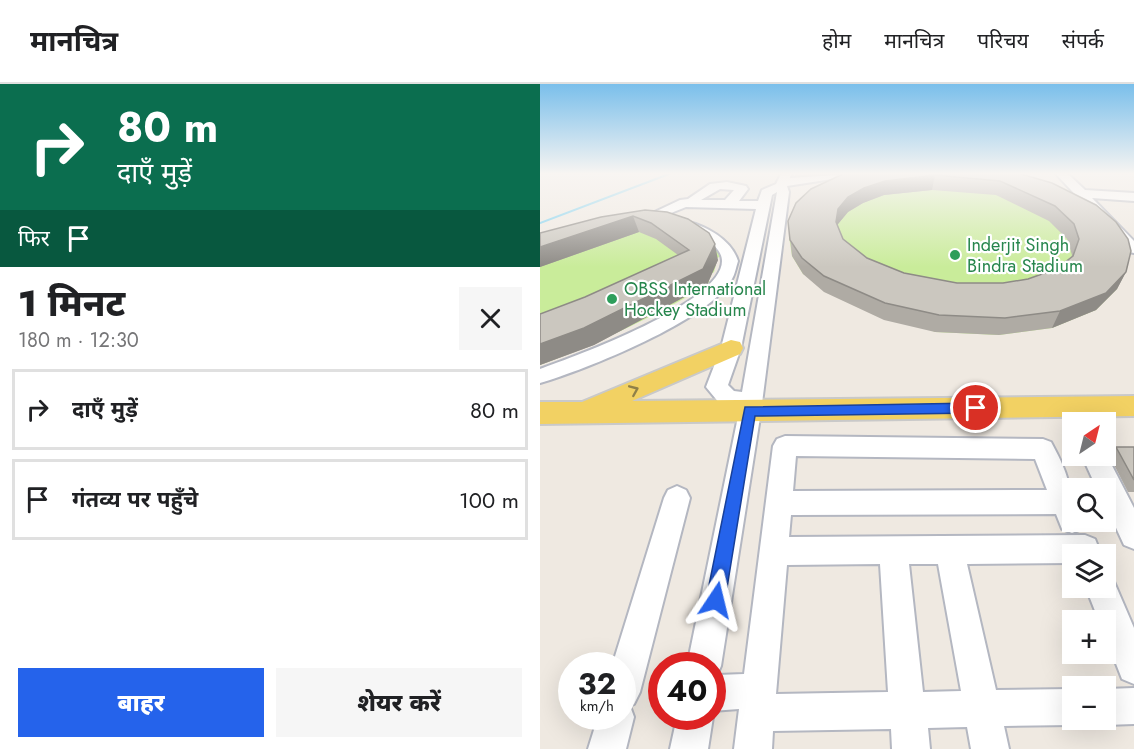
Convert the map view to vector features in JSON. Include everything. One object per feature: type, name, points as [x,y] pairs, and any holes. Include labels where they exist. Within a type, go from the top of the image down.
[{"type":"main road","points":[[580,413],[730,348]]},
{"type":"main road","points":[[540,413],[1134,406]]},
{"type":"main road","points":[[540,426],[749,412],[1134,420]]},
{"type":"street","points":[[540,376],[572,366],[658,325],[702,301],[727,277],[730,262],[717,242],[670,219],[642,218],[676,205]]},
{"type":"street","points":[[749,412],[728,398],[717,387],[730,348],[764,205]]},
{"type":"street","points":[[706,652],[749,412],[781,205]]},
{"type":"street","points":[[1092,205],[1134,249]]},
{"type":"street","points":[[743,295],[768,297]]},
{"type":"street","points":[[753,749],[785,446],[1043,449],[1062,495]]},
{"type":"street","points":[[1100,466],[1127,509],[1134,536]]},
{"type":"street","points":[[633,652],[677,498]]},
{"type":"street","points":[[778,503],[1062,515]]},
{"type":"street","points":[[893,550],[911,749]]},
{"type":"street","points":[[950,550],[990,749]]},
{"type":"street","points":[[774,551],[1062,552]]},
{"type":"street","points":[[1105,598],[1134,667]]},
{"type":"street","points":[[726,696],[758,702],[908,711],[1062,707]]},
{"type":"street","points":[[1116,706],[1134,706]]},
{"type":"street","points":[[607,749],[612,730]]},
{"type":"street","points":[[690,749],[693,730]]},
{"type":"green space","name":"Inderjit Singh Bindra Stadium","points":[[813,205],[1035,205],[1122,268],[1117,289],[1096,310],[1052,328],[999,335],[935,332],[803,274],[792,256],[789,237],[797,218]]},
{"type":"green space","name":"OBSS International Hockey Stadium","points":[[624,223],[710,243],[723,256],[713,259],[716,265],[714,272],[705,279],[712,283],[628,328],[540,365],[540,249]]},
{"type":"building","points":[[795,205],[841,205],[838,209],[836,222],[843,239],[867,258],[904,273],[957,283],[1003,283],[1028,279],[1056,269],[1073,256],[1079,239],[1074,224],[1053,205],[1096,205],[1116,222],[1128,239],[1131,251],[1126,272],[1106,293],[1060,311],[1005,318],[939,315],[885,303],[824,276],[802,258],[790,240],[788,221]]},
{"type":"building","points":[[645,210],[667,212],[688,219],[709,233],[715,244],[703,269],[584,328],[540,344],[540,314],[585,297],[689,250],[651,223],[633,216],[540,247],[540,233],[601,217]]},
{"type":"building","points":[[1116,447],[1134,447],[1134,480]]},
{"type":"waterway","points":[[540,223],[587,205]]},
{"type":"place","name":"Inderjit Singh Bindra Stadium","points":[[955,255]]},
{"type":"place","name":"OBSS International Hockey Stadium","points":[[612,299]]},
{"type":"route","points":[[716,600],[746,423],[750,411],[976,408]]}]
